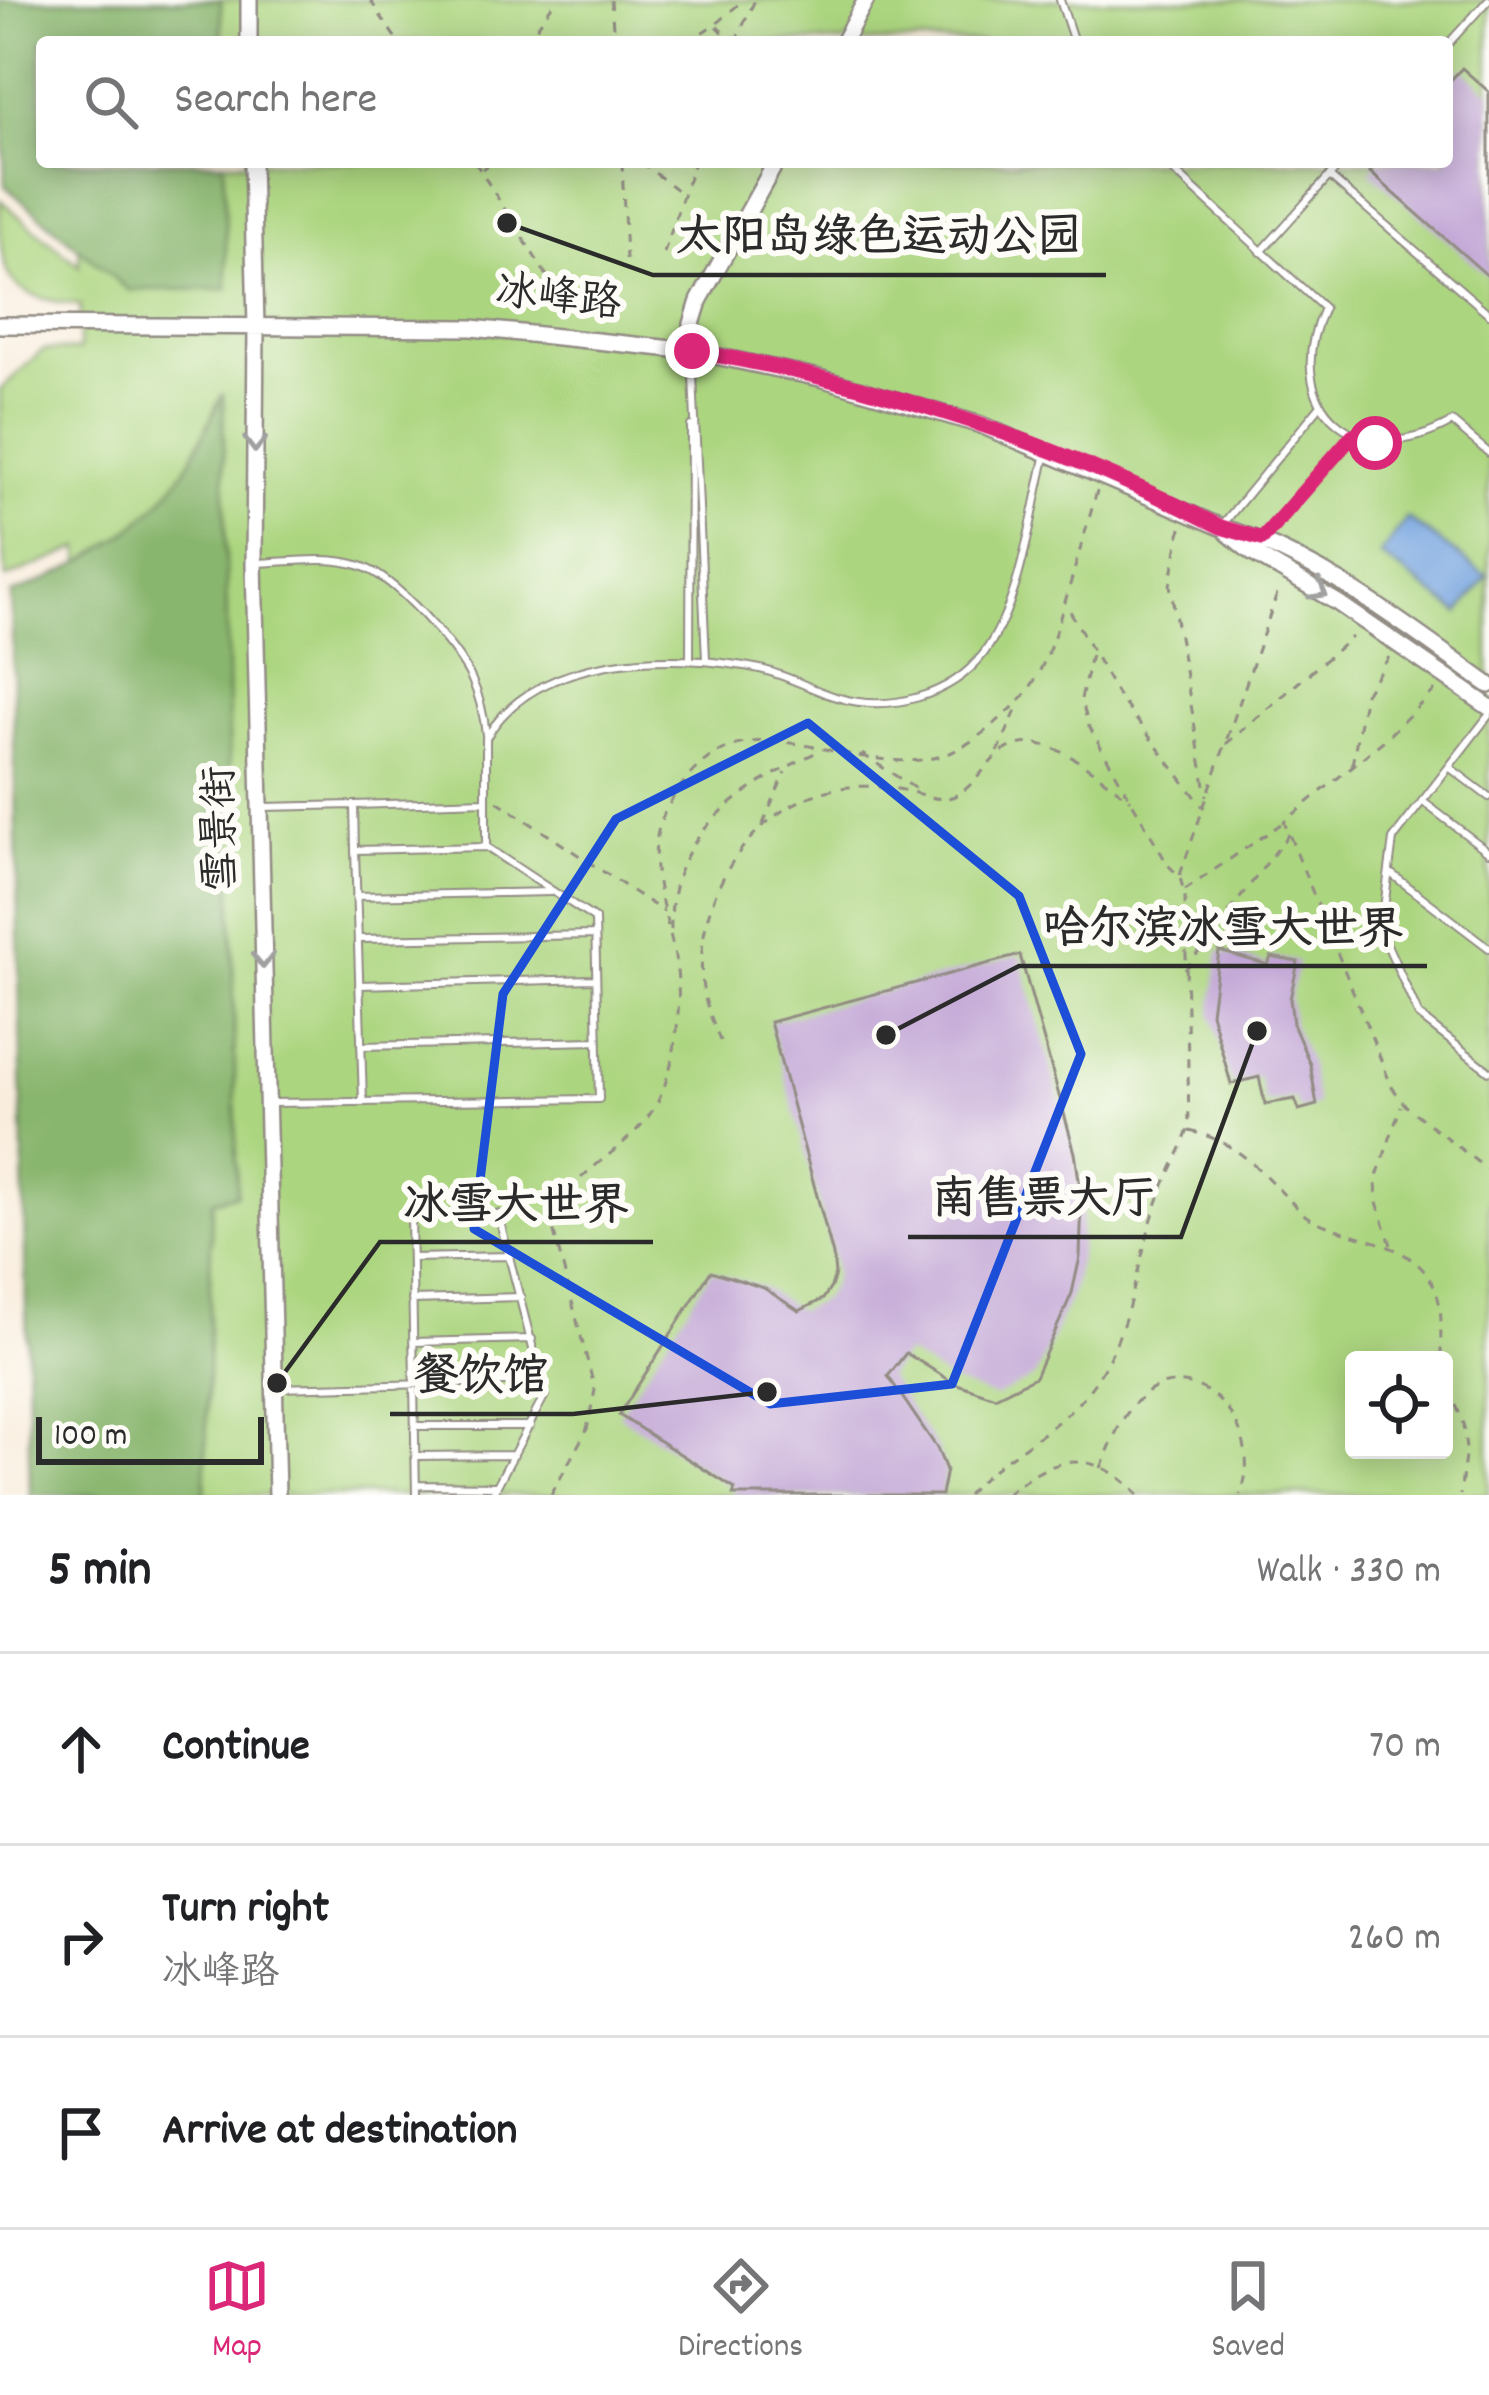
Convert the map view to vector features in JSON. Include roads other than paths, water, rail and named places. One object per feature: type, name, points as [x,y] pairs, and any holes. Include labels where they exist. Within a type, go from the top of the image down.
[{"type":"street","points":[[249,0],[249,36]]},
{"type":"street","points":[[846,36],[866,0]]},
{"type":"street","name":"雪景街","points":[[252,168],[254,563],[277,1495]]},
{"type":"street","points":[[692,351],[692,325],[699,301],[773,168]]},
{"type":"street","name":"冰峰路","points":[[0,326],[472,328],[751,361],[900,399],[1047,450],[1184,508],[1337,581],[1489,685]]},
{"type":"street","name":"冰峰路","points":[[1256,546],[1489,711]]},
{"type":"lane","points":[[1060,0],[1072,36]]},
{"type":"lane","points":[[1453,38],[1488,0]]},
{"type":"lane","points":[[1170,168],[1324,308],[1312,332],[1308,359],[1320,406],[1353,435],[1375,443],[1414,440],[1452,422],[1489,453]]},
{"type":"lane","points":[[1261,252],[1336,168]]},
{"type":"lane","points":[[1329,176],[1489,314]]},
{"type":"lane","points":[[690,660],[692,351]]},
{"type":"lane","points":[[692,351],[706,660]]},
{"type":"lane","points":[[1221,527],[1320,406]]},
{"type":"lane","points":[[1256,546],[1353,435]]},
{"type":"lane","points":[[486,738],[518,698],[552,679],[608,667],[706,660],[766,670],[840,698],[867,703],[909,700],[958,677],[986,650],[1002,621],[1047,450]]},
{"type":"lane","points":[[254,563],[345,562],[374,572],[435,628],[466,667],[482,705],[486,848]]},
{"type":"lane","points":[[1489,711],[1393,839],[1381,931],[1413,1005],[1428,1024],[1489,1071]]},
{"type":"lane","points":[[1449,767],[1489,797]]},
{"type":"lane","points":[[260,807],[486,797]]},
{"type":"lane","points":[[1422,801],[1489,853]]},
{"type":"lane","points":[[354,805],[363,1102]]},
{"type":"lane","points":[[267,1103],[599,1099],[595,919],[486,848],[355,850]]},
{"type":"lane","points":[[1389,872],[1489,948]]},
{"type":"lane","points":[[356,896],[553,892]]},
{"type":"lane","points":[[358,939],[595,934]]},
{"type":"lane","points":[[359,985],[596,980]]},
{"type":"lane","points":[[361,1046],[598,1041]]},
{"type":"lane","points":[[416,1495],[411,1215],[499,1214],[544,1400],[492,1495]]},
{"type":"lane","points":[[412,1258],[510,1256]]},
{"type":"lane","points":[[412,1300],[520,1297]]},
{"type":"lane","points":[[413,1342],[532,1339]]},
{"type":"lane","points":[[274,1388],[543,1381]]},
{"type":"lane","points":[[415,1426],[530,1426]]},
{"type":"lane","points":[[416,1456],[514,1455]]},
{"type":"lane","points":[[416,1485],[497,1486]]},
{"type":"water","points":[[1407,518],[1487,576],[1459,613],[1380,555]]},
{"type":"place","name":"太阳岛绿色运动公园","points":[[507,223]]},
{"type":"place","name":"南售票大厅","points":[[1257,1031]]},
{"type":"place","name":"哈尔滨冰雪大世界","points":[[886,1035]]},
{"type":"place","name":"冰雪大世界","points":[[277,1383]]},
{"type":"place","name":"餐饮馆","points":[[767,1392]]}]
